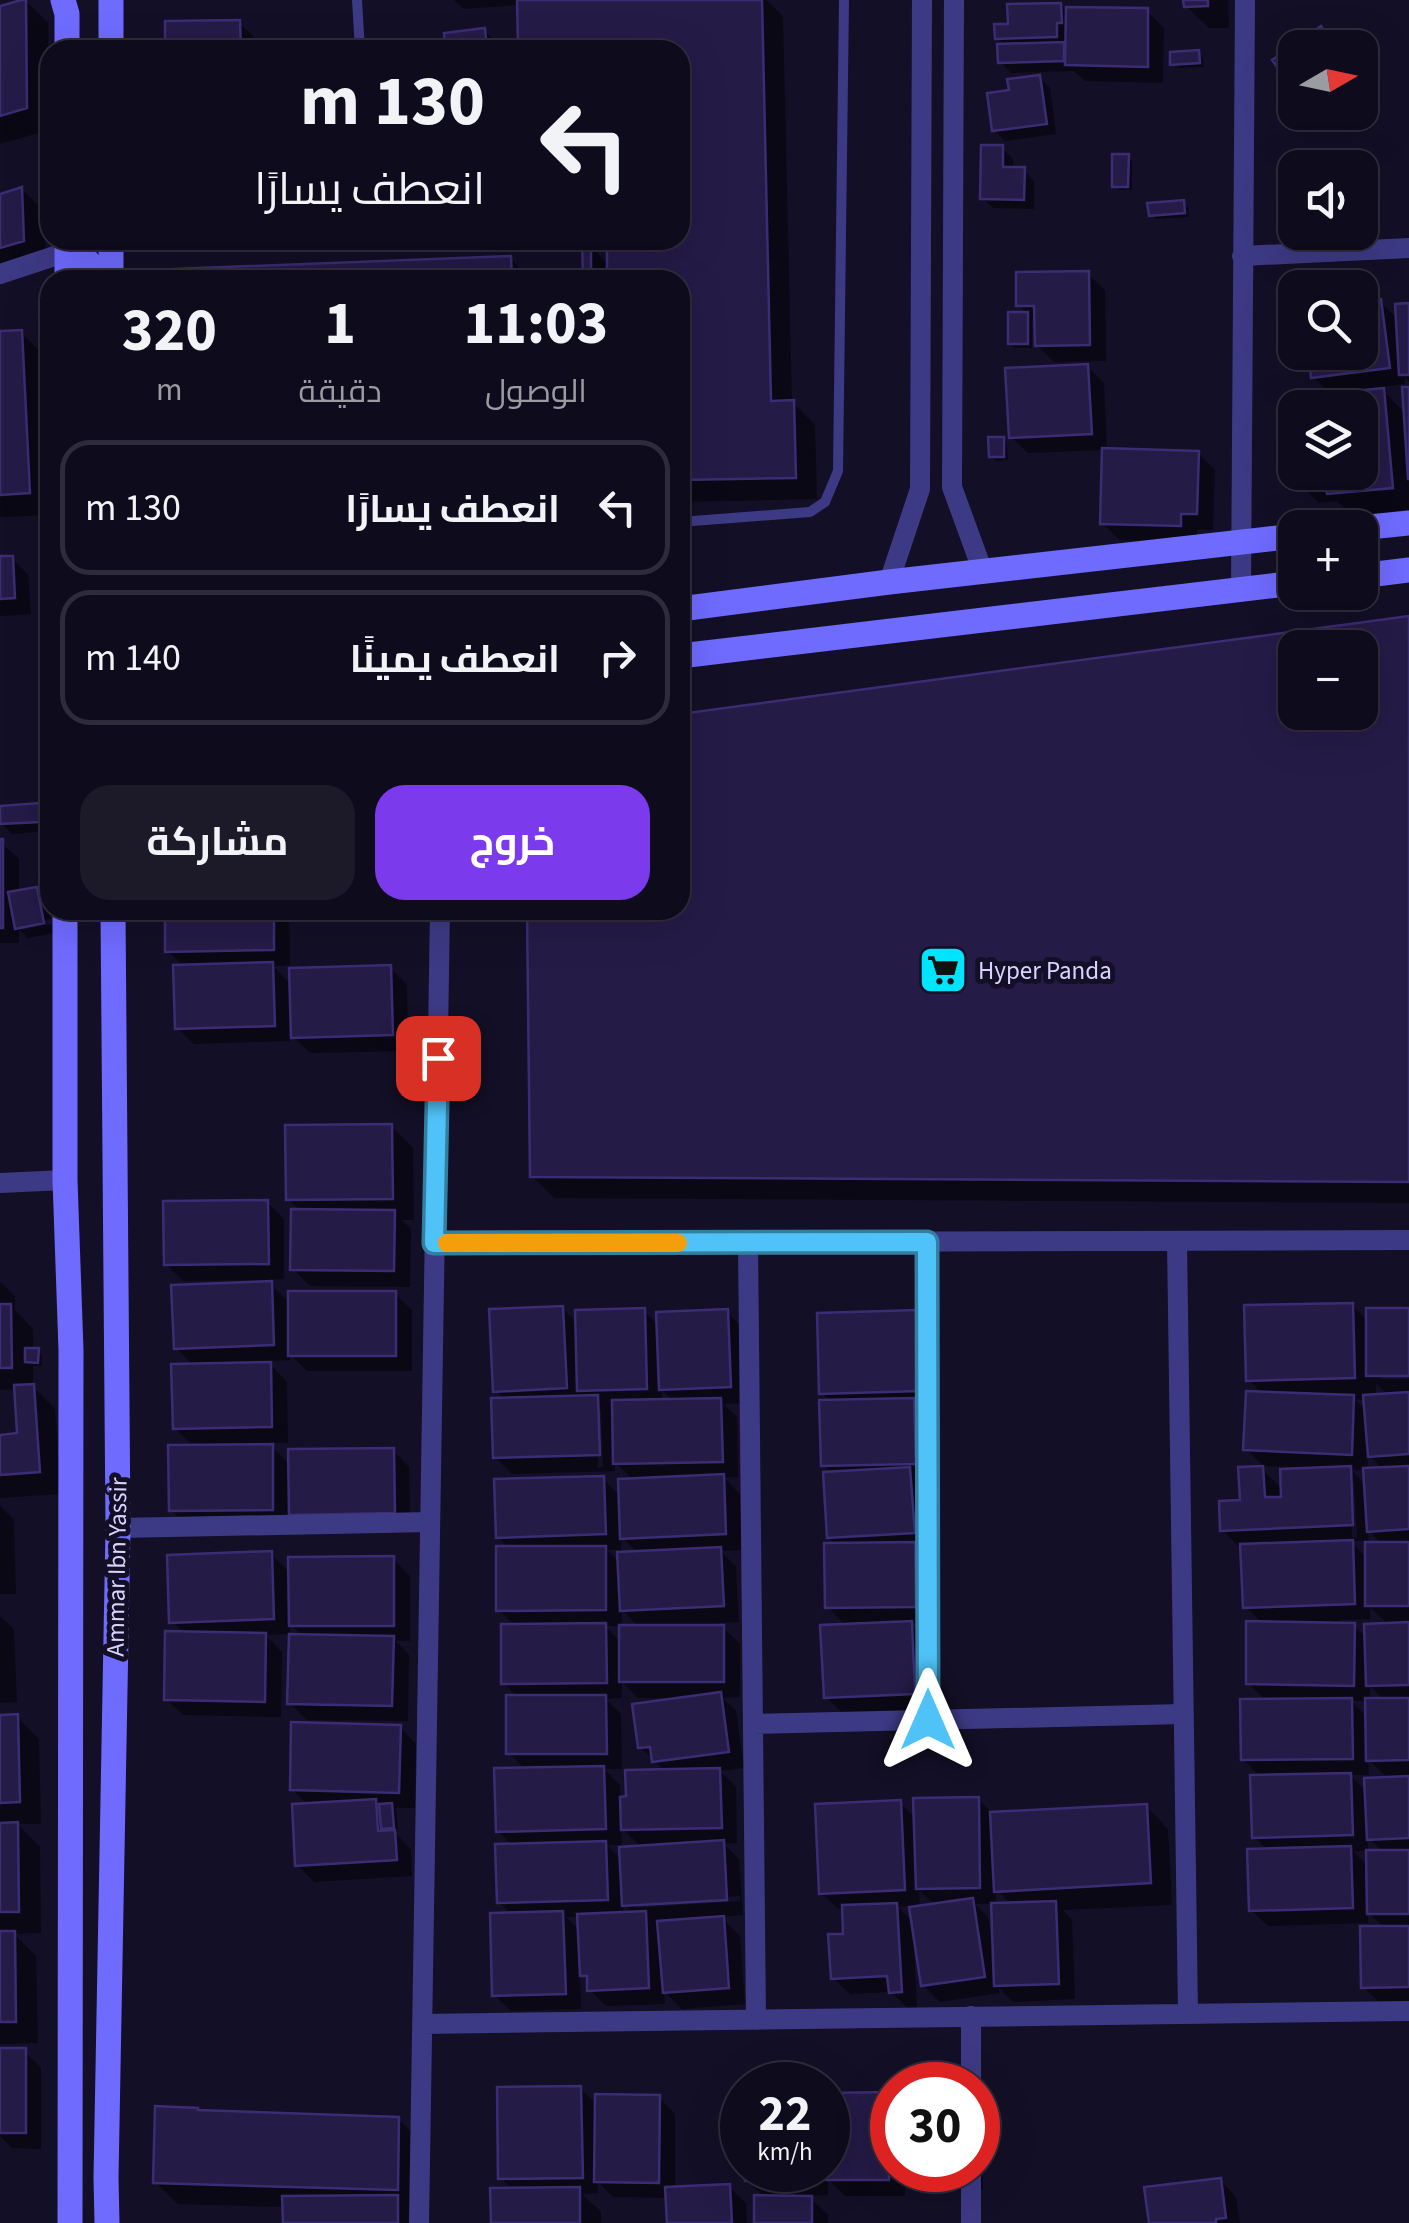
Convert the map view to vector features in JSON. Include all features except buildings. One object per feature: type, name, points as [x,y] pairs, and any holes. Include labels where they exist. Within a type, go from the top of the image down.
[{"type":"street","points":[[63,0],[66,40]]},
{"type":"street","points":[[111,0],[111,40]]},
{"type":"street","points":[[889,582],[920,489],[922,0]]},
{"type":"street","points":[[954,0],[952,488],[983,572]]},
{"type":"street","points":[[1240,590],[1245,1],[1267,0]]},
{"type":"street","points":[[1242,256],[1409,248]]},
{"type":"street","points":[[0,274],[57,250]]},
{"type":"street","points":[[73,250],[93,270]]},
{"type":"street","points":[[1378,526],[1409,522]]},
{"type":"street","points":[[690,608],[1278,538]]},
{"type":"street","points":[[1378,574],[1409,570]]},
{"type":"street","points":[[690,655],[1278,585]]},
{"type":"street","name":"Ammar Ibn Yassir","points":[[66,920],[65,1180],[71,1350],[70,2223]]},
{"type":"street","name":"Ammar Ibn Yassir","points":[[107,2223],[118,1528],[112,920]]},
{"type":"street","points":[[419,2223],[440,920]]},
{"type":"street","points":[[0,1183],[65,1180]]},
{"type":"street","points":[[434,1243],[1409,1240]]},
{"type":"street","points":[[1177,1241],[1188,2014]]},
{"type":"street","points":[[748,1242],[756,2020]]},
{"type":"street","points":[[927,1242],[928,1720]]},
{"type":"street","points":[[118,1528],[430,1522]]},
{"type":"street","points":[[753,1724],[1184,1714]]},
{"type":"street","points":[[422,2024],[1409,2011]]},
{"type":"street","points":[[971,2016],[971,2062]]},
{"type":"street","points":[[971,2192],[971,2223]]},
{"type":"lane","points":[[358,0],[360,40]]},
{"type":"lane","points":[[690,521],[810,512],[826,502],[838,470],[844,0]]},
{"type":"slow traffic","points":[[447,1243],[678,1243]]},
{"type":"place","name":"Hyper Panda","points":[[943,970]]},
{"type":"route","points":[[438,1058],[434,1243],[927,1242],[928,1720]]}]
